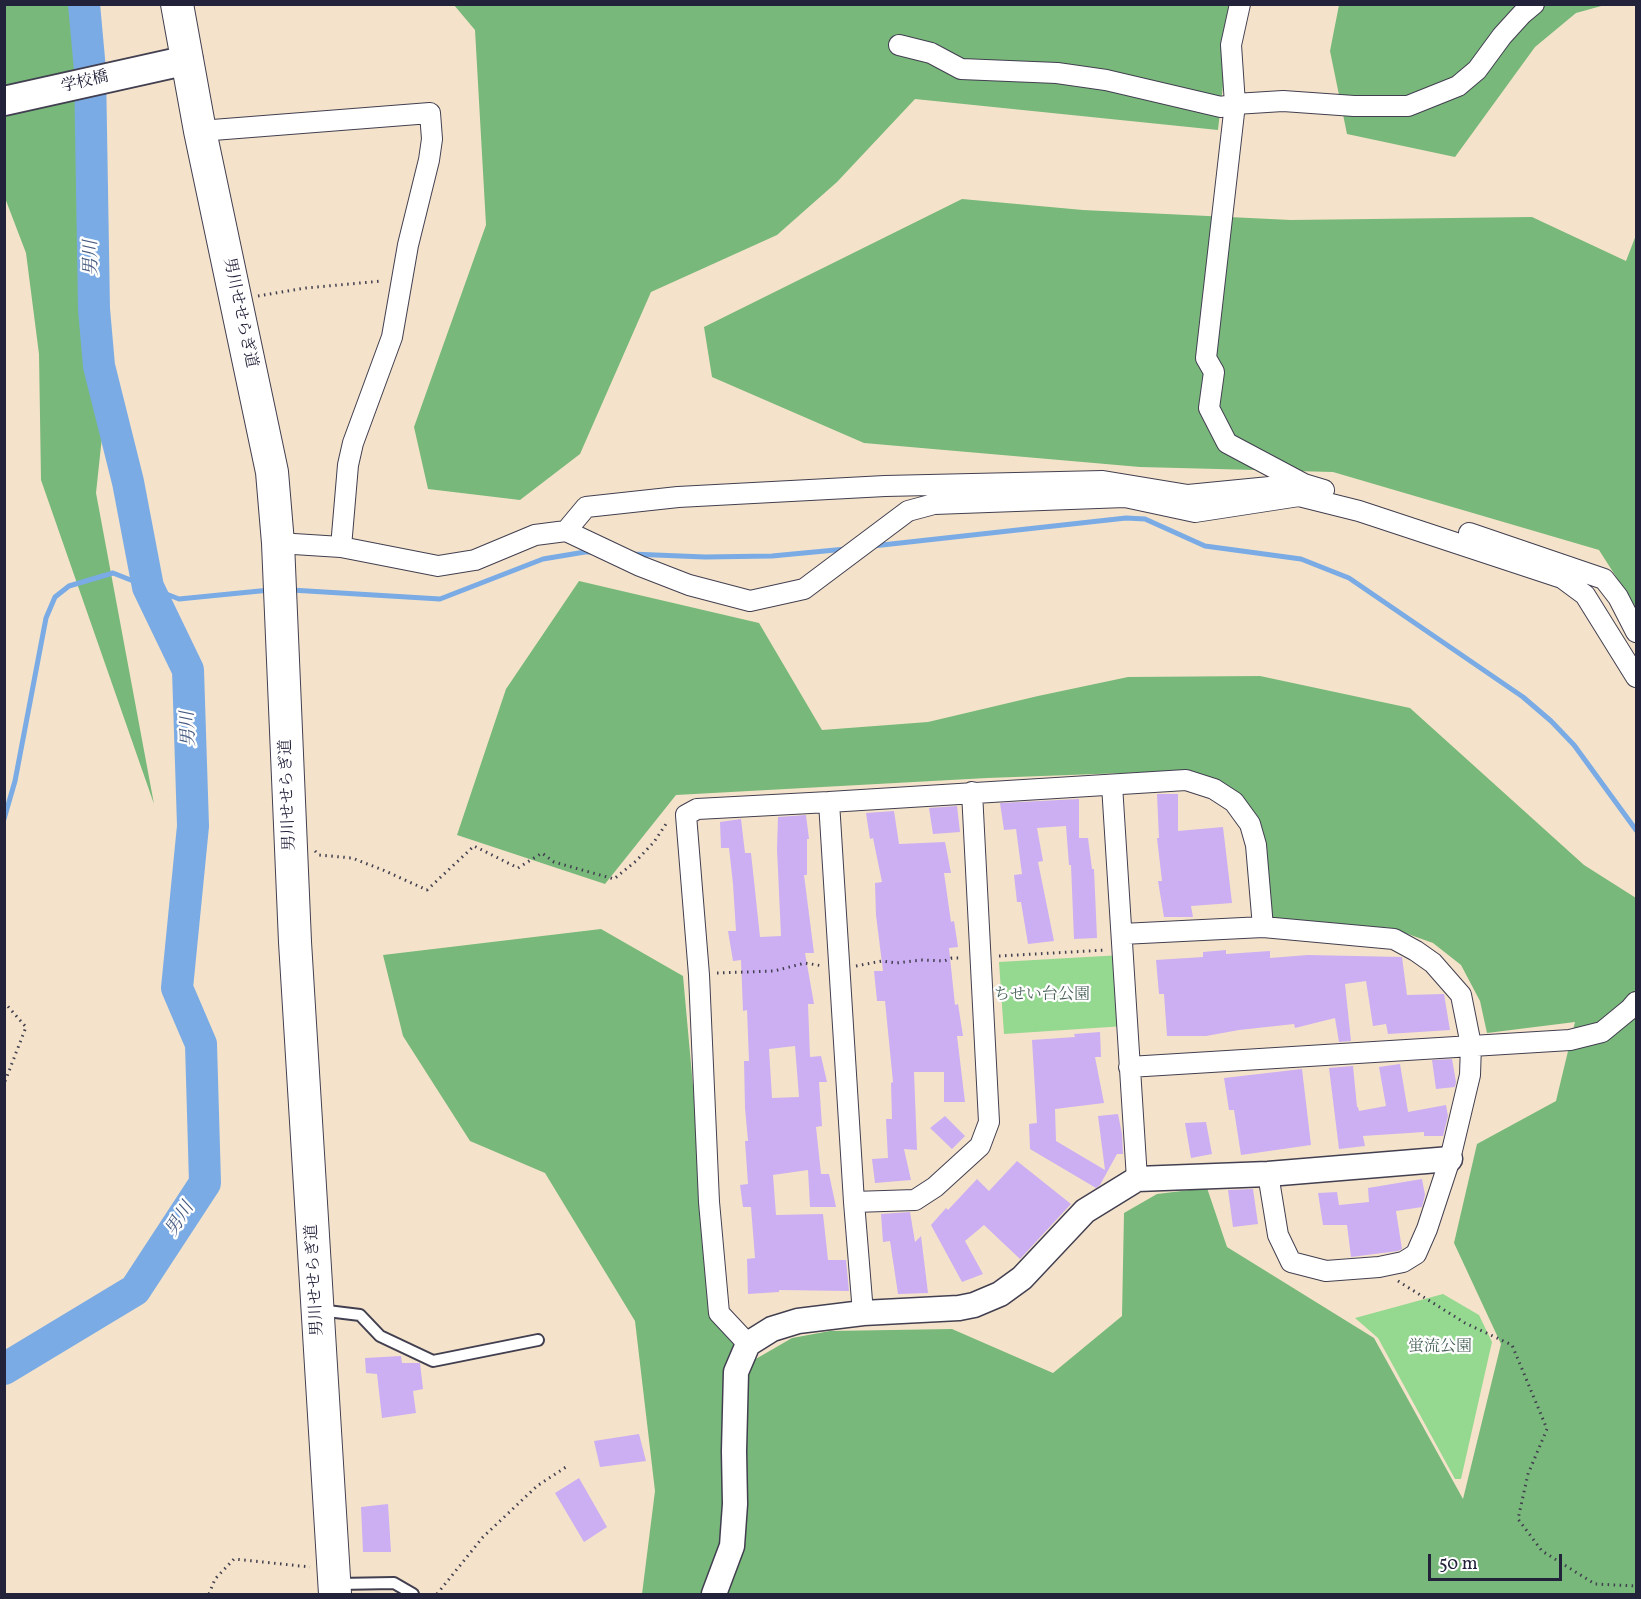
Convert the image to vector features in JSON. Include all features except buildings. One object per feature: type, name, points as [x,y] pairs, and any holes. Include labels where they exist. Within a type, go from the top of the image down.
[{"type":"main road","name":"男川せせらぎ道","points":[[177,4],[176,62],[200,131],[272,472],[278,543],[296,954],[334,1583]]},
{"type":"main road","name":"学校橋","points":[[4,101],[176,62]]},
{"type":"street","points":[[1240,4],[1231,45],[1235,104],[1206,357],[1214,372],[1209,408],[1227,443],[1304,484],[1508,545],[1604,579],[1618,597],[1636,632]]},
{"type":"street","points":[[899,45],[931,53],[961,69],[1057,73],[1106,80],[1221,107],[1283,101],[1354,106],[1408,106],[1458,86],[1477,70],[1502,36],[1534,4]]},
{"type":"street","points":[[200,131],[430,113],[432,139],[429,160],[408,245],[392,337],[353,443],[348,465],[341,547]]},
{"type":"street","points":[[566,531],[586,507],[690,497],[885,486],[1103,481],[1188,495],[1304,484]]},
{"type":"street","points":[[278,543],[341,547],[438,566],[475,560],[535,535],[566,531],[640,566],[690,585],[750,601],[804,589],[908,511],[934,504],[1125,497],[1195,512],[1299,496],[1359,511],[1562,578],[1585,594],[1636,677]]},
{"type":"street","points":[[748,1344],[719,1313],[709,1202],[699,975],[686,815],[697,808],[1186,780],[1214,789],[1234,802],[1250,824],[1256,845],[1263,927]]},
{"type":"street","points":[[1112,785],[1137,1179]]},
{"type":"street","points":[[854,1202],[915,1200],[935,1187],[980,1146],[988,1122],[972,792]]},
{"type":"street","points":[[829,802],[863,1313]]},
{"type":"street","points":[[1123,941],[1263,927],[1394,939],[1433,963],[1461,995],[1471,1045],[1470,1075],[1450,1159],[1416,1254],[1403,1262],[1379,1267],[1326,1271],[1291,1262],[1278,1235],[1268,1174]]},
{"type":"street","points":[[1130,1067],[1570,1040],[1602,1032],[1636,1002]]},
{"type":"street","points":[[714,1594],[732,1546],[735,1504],[736,1372],[748,1344],[772,1329],[798,1321],[863,1313],[959,1308],[974,1305],[1000,1294],[1022,1278],[1085,1211],[1137,1179],[1268,1174],[1450,1159]]},
{"type":"lane","points":[[318,1310],[360,1315],[380,1336],[433,1361],[538,1340]]},
{"type":"lane","points":[[334,1583],[394,1583],[412,1594]]},
{"type":"path","points":[[236,300],[306,288],[402,279]]},
{"type":"path","points":[[313,848],[319,855],[352,858],[427,890],[474,846],[518,868],[542,853],[554,862],[614,879],[654,842],[676,808],[692,811]]},
{"type":"path","points":[[699,975],[774,971],[805,963],[818,967],[856,966],[882,961],[896,963],[921,960],[944,961],[952,958],[1123,941]]},
{"type":"path","points":[[4,1002],[26,1028],[4,1084]]},
{"type":"path","points":[[1379,1267],[1411,1291],[1465,1323],[1512,1346],[1547,1429],[1528,1474],[1518,1519],[1542,1551],[1595,1584],[1636,1586]]},
{"type":"path","points":[[437,1594],[483,1537],[537,1486],[566,1467]]},
{"type":"path","points":[[209,1594],[215,1580],[234,1559],[334,1583]]},
{"type":"green space","points":[[5,5],[71,5],[110,362],[96,493],[154,804],[41,480],[39,354],[26,253],[5,198]]},
{"type":"green space","points":[[454,5],[1232,5],[1218,130],[915,99],[837,182],[777,235],[651,292],[580,454],[520,500],[428,489],[414,427],[486,225],[475,30]]},
{"type":"green space","points":[[1339,5],[1605,5],[1576,13],[1535,47],[1455,157],[1347,134],[1330,51]]},
{"type":"green space","points":[[962,199],[1083,210],[1291,220],[1532,217],[1626,261],[1636,235],[1636,608],[1599,550],[1333,472],[1140,467],[864,443],[712,377],[704,327]]},
{"type":"green space","points":[[579,581],[759,623],[822,730],[928,722],[1128,677],[1260,676],[1410,708],[1584,865],[1636,898],[1636,1594],[642,1594],[655,1491],[635,1321],[545,1173],[470,1141],[403,1036],[383,955],[601,929],[683,976],[714,1318],[754,1360],[792,1338],[830,1331],[952,1329],[1053,1373],[1122,1316],[1124,1213],[1157,1194],[1207,1188],[1227,1247],[1374,1338],[1463,1499],[1501,1344],[1454,1243],[1477,1144],[1556,1101],[1575,1022],[1487,1033],[1480,1001],[1461,965],[1433,943],[1391,928],[1270,919],[1260,828],[1179,771],[987,778],[676,795],[605,884],[457,835],[506,689]]},
{"type":"green space","name":"ちせい台公園","points":[[1122,955],[1125,1026],[1004,1034],[999,962]]},
{"type":"green space","name":"蛍流公園","points":[[1443,1294],[1479,1315],[1492,1342],[1461,1479],[1455,1479],[1378,1338],[1355,1318]]},
{"type":"waterway","name":"男川","points":[[4,1369],[135,1290],[205,1183],[201,1044],[177,988],[193,826],[188,670],[148,587],[128,482],[99,366],[94,309],[90,70],[84,4]]},
{"type":"waterway","points":[[873,546],[1126,518],[1145,519],[1205,546],[1301,559],[1349,578],[1523,697],[1574,745],[1636,830]]},
{"type":"waterway","points":[[631,554],[705,557],[772,556],[846,549]]},
{"type":"waterway","points":[[291,590],[440,599],[543,559],[594,552]]},
{"type":"waterway","points":[[4,819],[15,781],[46,618],[55,597],[69,586],[113,573],[179,599],[270,590]]}]
